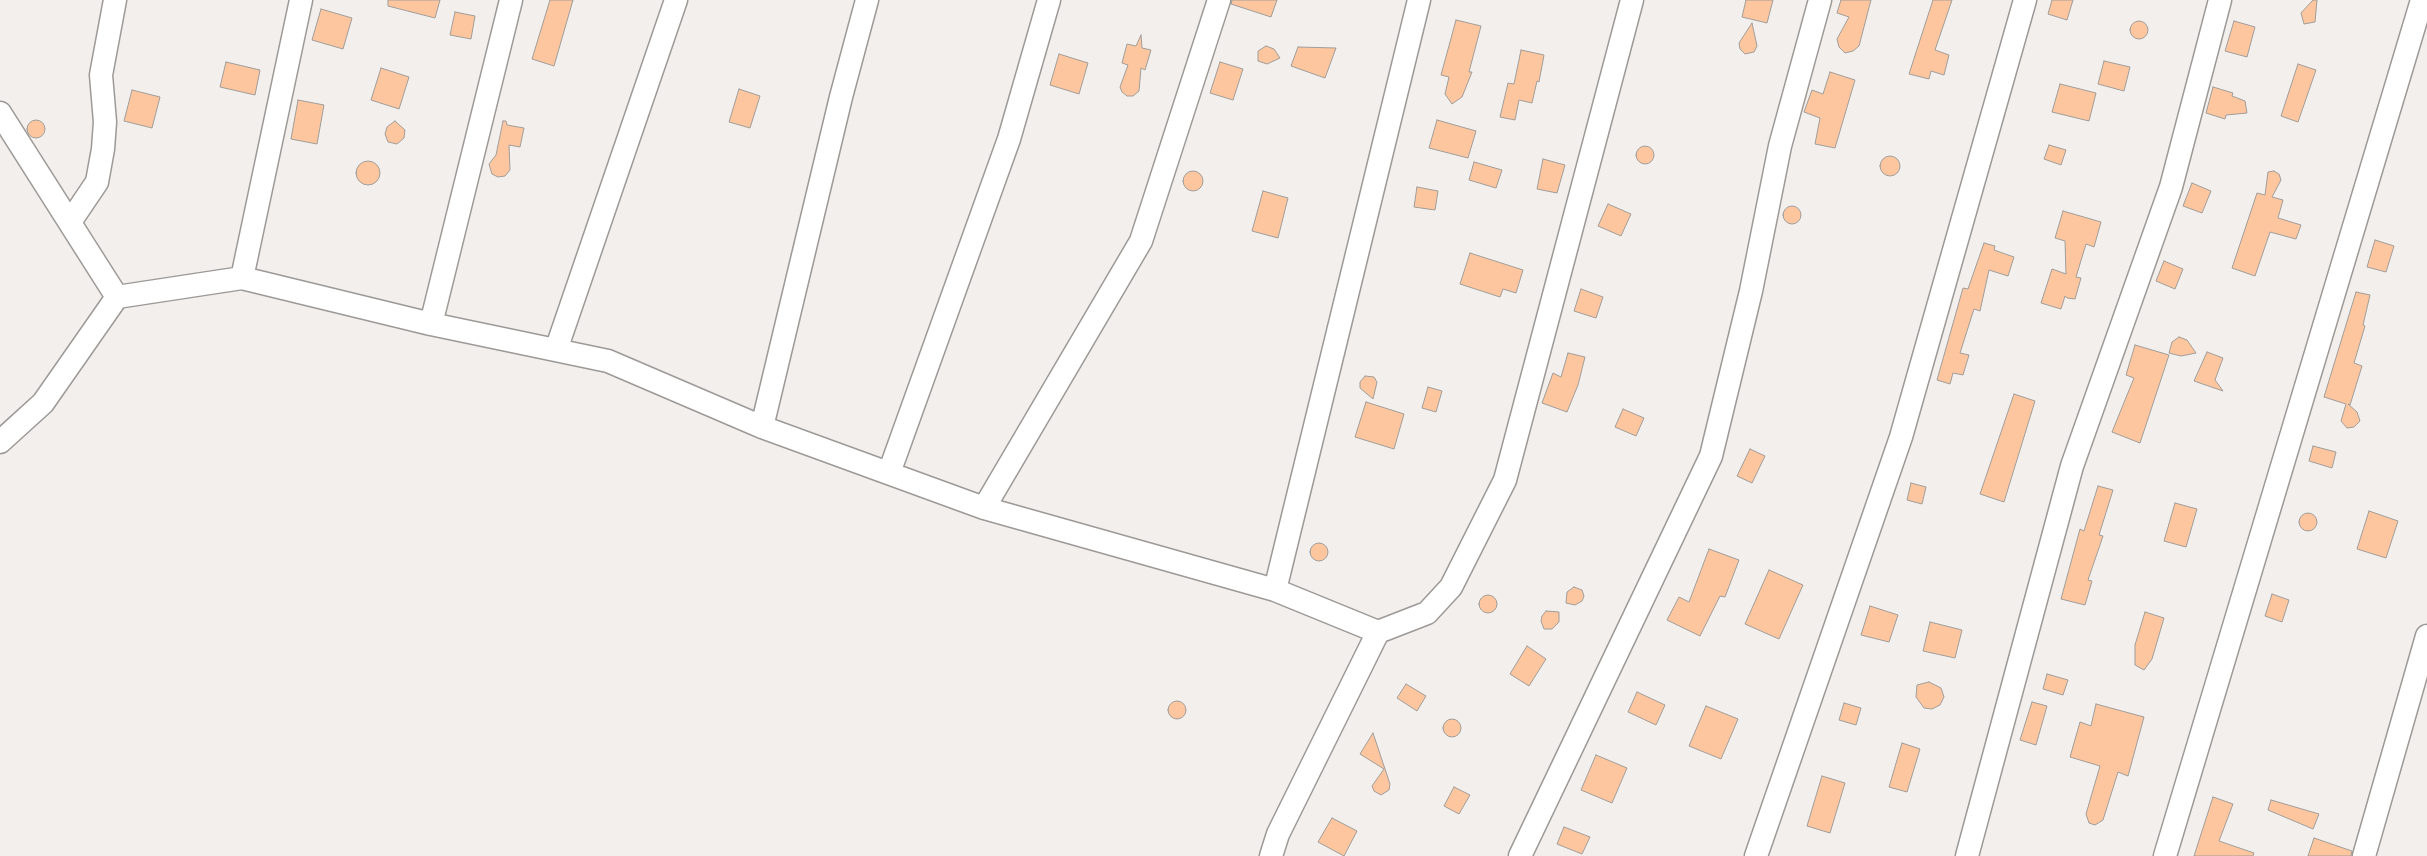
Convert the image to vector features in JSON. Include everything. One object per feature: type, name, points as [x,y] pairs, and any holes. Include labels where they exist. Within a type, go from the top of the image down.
[{"type":"street","points":[[70,222],[97,182],[103,149],[105,122],[101,75],[115,0]]},
{"type":"street","points":[[242,278],[301,0]]},
{"type":"street","points":[[431,324],[511,0]]},
{"type":"street","points":[[556,350],[676,0]]},
{"type":"street","points":[[762,427],[841,97],[867,0]]},
{"type":"street","points":[[889,473],[1010,139],[1049,0]]},
{"type":"street","points":[[984,508],[1140,241],[1219,0]]},
{"type":"street","points":[[1275,590],[1419,0]]},
{"type":"street","points":[[1271,856],[1278,834],[1378,632],[1427,613],[1451,587],[1504,480],[1632,0]]},
{"type":"street","points":[[1520,856],[1711,456],[1751,291],[1780,146],[1820,0]]},
{"type":"street","points":[[1756,856],[1901,438],[2026,0]]},
{"type":"street","points":[[1967,856],[2072,466],[2171,187],[2220,0]]},
{"type":"street","points":[[2165,856],[2422,0]]},
{"type":"street","points":[[0,113],[118,297]]},
{"type":"street","points":[[0,442],[43,403],[118,297],[242,278],[431,324],[608,361],[762,427],[984,508],[1275,590],[1378,632]]},
{"type":"street","points":[[2364,856],[2427,636]]},
{"type":"building","points":[[388,0],[440,0],[435,18],[388,6]]},
{"type":"building","points":[[550,0],[573,0],[554,66],[532,59]]},
{"type":"building","points":[[1232,0],[1277,0],[1271,17],[1231,4]]},
{"type":"building","points":[[1746,0],[1773,0],[1767,23],[1742,17]]},
{"type":"building","points":[[1841,0],[1871,0],[1859,46],[1853,51],[1845,53],[1839,47],[1837,39],[1849,17],[1837,13]]},
{"type":"building","points":[[1933,0],[1952,0],[1935,50],[1949,55],[1944,75],[1931,71],[1929,79],[1909,74]]},
{"type":"building","points":[[2052,0],[2073,0],[2067,20],[2048,14]]},
{"type":"building","points":[[2313,0],[2317,0],[2315,22],[2304,24],[2301,13]]},
{"type":"building","points":[[321,9],[352,18],[343,49],[312,40]]},
{"type":"building","points":[[455,12],[475,16],[471,39],[450,35]]},
{"type":"building","points":[[1456,20],[1481,26],[1469,72],[1472,72],[1462,97],[1452,104],[1445,94],[1449,77],[1441,75]]},
{"type":"building","points":[[2135,21],[2143,21],[2148,26],[2146,37],[2135,39],[2130,34],[2130,26]]},
{"type":"building","points":[[2234,21],[2255,27],[2247,57],[2225,51]]},
{"type":"building","points":[[1752,23],[1757,46],[1754,52],[1745,54],[1740,49],[1739,43]]},
{"type":"building","points":[[1141,35],[1142,48],[1151,50],[1145,70],[1141,68],[1139,91],[1133,96],[1127,96],[1120,87],[1128,65],[1122,63],[1127,44],[1136,46]]},
{"type":"building","points":[[1266,46],[1274,49],[1280,58],[1267,64],[1258,61],[1258,51]]},
{"type":"building","points":[[1298,47],[1336,48],[1325,78],[1291,66]]},
{"type":"building","points":[[1521,50],[1544,55],[1539,82],[1537,81],[1532,103],[1519,100],[1515,120],[1500,117],[1508,83],[1514,84]]},
{"type":"building","points":[[1059,54],[1088,63],[1079,94],[1050,85]]},
{"type":"building","points":[[2104,61],[2130,67],[2124,91],[2098,84]]},
{"type":"building","points":[[226,62],[260,70],[255,95],[220,87]]},
{"type":"building","points":[[1220,62],[1243,69],[1233,100],[1210,93]]},
{"type":"building","points":[[2298,64],[2316,70],[2298,122],[2281,116]]},
{"type":"building","points":[[381,68],[409,77],[399,109],[371,100]]},
{"type":"building","points":[[1830,72],[1855,80],[1835,148],[1815,144],[1820,118],[1804,112],[1812,90],[1823,94]]},
{"type":"building","points":[[2060,84],[2096,93],[2089,121],[2052,112]]},
{"type":"building","points":[[2213,87],[2233,93],[2232,96],[2245,101],[2247,113],[2226,115],[2225,119],[2206,113]]},
{"type":"building","points":[[739,89],[760,96],[750,128],[729,122]]},
{"type":"building","points":[[132,90],[160,97],[152,128],[124,121]]},
{"type":"building","points":[[298,100],[324,105],[317,144],[291,139]]},
{"type":"building","points":[[36,120],[42,123],[45,129],[42,135],[36,138],[30,135],[27,129],[30,123]]},
{"type":"building","points":[[1437,120],[1476,131],[1468,158],[1429,148]]},
{"type":"building","points":[[395,121],[405,130],[404,138],[397,144],[388,142],[385,134],[387,127]]},
{"type":"building","points":[[503,121],[506,121],[507,125],[524,128],[520,147],[509,145],[510,170],[505,176],[498,177],[492,174],[489,164],[496,155]]},
{"type":"building","points":[[2049,145],[2066,150],[2061,165],[2044,159]]},
{"type":"building","points":[[1641,146],[1649,146],[1654,151],[1652,162],[1641,164],[1636,159],[1636,151]]},
{"type":"building","points":[[1890,156],[1897,159],[1900,166],[1897,173],[1890,176],[1883,173],[1880,166],[1883,159]]},
{"type":"building","points":[[1543,159],[1565,165],[1557,193],[1537,189]]},
{"type":"building","points":[[368,161],[373,162],[379,168],[379,178],[373,184],[368,185],[363,184],[357,178],[356,173],[357,168],[363,162]]},
{"type":"building","points":[[1474,162],[1502,170],[1496,188],[1469,180]]},
{"type":"building","points":[[1193,171],[1200,174],[1203,181],[1200,188],[1193,191],[1186,188],[1183,181],[1186,174]]},
{"type":"building","points":[[2274,171],[2279,174],[2281,180],[2272,197],[2283,200],[2278,218],[2301,225],[2296,239],[2270,232],[2255,276],[2232,268],[2257,193],[2265,195],[2268,172]]},
{"type":"building","points":[[2192,183],[2211,191],[2202,213],[2183,206]]},
{"type":"building","points":[[1417,187],[1438,191],[1435,210],[1414,207]]},
{"type":"building","points":[[1263,191],[1288,198],[1278,238],[1252,231]]},
{"type":"building","points":[[1608,204],[1631,214],[1621,236],[1598,226]]},
{"type":"building","points":[[1792,206],[1798,209],[1801,215],[1798,221],[1792,224],[1786,221],[1783,215],[1786,209]]},
{"type":"building","points":[[2063,211],[2101,222],[2094,247],[2086,244],[2076,277],[2081,278],[2075,299],[2065,296],[2061,309],[2041,303],[2052,269],[2066,274],[2065,241],[2055,238]]},
{"type":"building","points":[[2375,240],[2394,246],[2386,272],[2367,267]]},
{"type":"building","points":[[1984,243],[1995,246],[1994,250],[2014,257],[2008,276],[1989,270],[1980,311],[1974,309],[1960,353],[1969,355],[1963,375],[1953,373],[1950,384],[1937,380],[1963,288],[1968,289]]},
{"type":"building","points":[[1470,253],[1523,270],[1516,293],[1503,289],[1500,297],[1460,284]]},
{"type":"building","points":[[2164,261],[2183,269],[2175,289],[2156,281]]},
{"type":"building","points":[[1581,289],[1603,297],[1596,318],[1574,311]]},
{"type":"building","points":[[2356,292],[2370,295],[2363,325],[2365,326],[2354,363],[2362,366],[2350,405],[2348,404],[2357,412],[2360,421],[2354,427],[2347,428],[2341,421],[2346,404],[2324,397]]},
{"type":"building","points":[[2179,337],[2187,340],[2196,353],[2181,356],[2169,353],[2172,342]]},
{"type":"building","points":[[2135,345],[2169,355],[2140,443],[2112,432],[2134,378],[2126,375]]},
{"type":"building","points":[[2207,352],[2223,358],[2215,380],[2223,391],[2194,381]]},
{"type":"building","points":[[1568,353],[1585,357],[1578,385],[1567,412],[1542,403],[1553,373],[1561,377]]},
{"type":"building","points":[[1365,376],[1374,377],[1377,382],[1373,399],[1360,388],[1360,382]]},
{"type":"building","points":[[1428,387],[1442,391],[1436,412],[1422,408]]},
{"type":"building","points":[[2014,394],[2035,401],[2004,502],[1980,494]]},
{"type":"building","points":[[1366,402],[1404,414],[1394,449],[1355,437]]},
{"type":"building","points":[[1623,409],[1644,418],[1636,436],[1615,427]]},
{"type":"building","points":[[2313,446],[2336,452],[2332,468],[2309,461]]},
{"type":"building","points":[[1750,449],[1765,456],[1752,483],[1737,476]]},
{"type":"building","points":[[1911,483],[1926,487],[1922,504],[1907,500]]},
{"type":"building","points":[[2098,486],[2113,490],[2099,535],[2103,536],[2088,580],[2092,581],[2085,605],[2061,599],[2080,529],[2084,531]]},
{"type":"building","points":[[2175,503],[2197,509],[2186,547],[2164,541]]},
{"type":"building","points":[[2369,511],[2398,521],[2386,558],[2357,549]]},
{"type":"building","points":[[2304,513],[2312,513],[2317,518],[2315,529],[2304,531],[2299,526],[2299,518]]},
{"type":"building","points":[[1319,543],[1326,545],[1328,552],[1326,559],[1319,561],[1312,559],[1310,552],[1312,545]]},
{"type":"building","points":[[1709,549],[1739,560],[1725,597],[1720,596],[1700,636],[1667,620],[1679,597],[1689,602]]},
{"type":"building","points":[[1769,570],[1803,585],[1779,639],[1745,624]]},
{"type":"building","points":[[1574,587],[1582,590],[1584,596],[1582,601],[1575,605],[1566,603],[1567,592]]},
{"type":"building","points":[[2272,594],[2289,600],[2282,622],[2265,616]]},
{"type":"building","points":[[1488,595],[1495,597],[1497,604],[1495,611],[1488,613],[1481,611],[1479,604],[1481,597]]},
{"type":"building","points":[[1870,606],[1898,615],[1889,642],[1861,635]]},
{"type":"building","points":[[1546,611],[1559,612],[1559,622],[1552,629],[1544,629],[1541,621]]},
{"type":"building","points":[[2145,612],[2164,618],[2152,659],[2144,670],[2135,665],[2135,645]]},
{"type":"building","points":[[1930,622],[1962,630],[1955,658],[1923,651]]},
{"type":"building","points":[[1527,646],[1546,659],[1529,686],[1510,674]]},
{"type":"building","points":[[2047,674],[2068,680],[2063,695],[2043,689]]},
{"type":"building","points":[[1929,682],[1941,688],[1944,697],[1940,705],[1932,709],[1924,708],[1916,697],[1917,685]]},
{"type":"building","points":[[1406,684],[1426,696],[1417,711],[1397,698]]},
{"type":"building","points":[[1637,692],[1665,705],[1656,725],[1628,712]]},
{"type":"building","points":[[1173,701],[1181,701],[1186,706],[1184,717],[1173,719],[1168,714],[1168,706]]},
{"type":"building","points":[[2032,702],[2047,706],[2036,745],[2020,740]]},
{"type":"building","points":[[1844,703],[1861,708],[1856,725],[1839,720]]},
{"type":"building","points":[[2096,704],[2144,717],[2128,776],[2118,772],[2103,820],[2095,825],[2089,823],[2086,814],[2100,766],[2070,757],[2080,722],[2091,726]]},
{"type":"building","points":[[1706,706],[1738,719],[1721,759],[1689,746]]},
{"type":"building","points":[[1448,719],[1456,719],[1461,724],[1459,735],[1448,737],[1443,732],[1443,724]]},
{"type":"building","points":[[1373,733],[1390,784],[1389,790],[1381,795],[1374,791],[1372,786],[1384,769],[1360,754]]},
{"type":"building","points":[[1902,743],[1920,749],[1907,792],[1889,787]]},
{"type":"building","points":[[1596,755],[1627,768],[1612,803],[1581,790]]},
{"type":"building","points":[[1822,776],[1845,783],[1830,833],[1807,826]]},
{"type":"building","points":[[1454,787],[1470,795],[1459,814],[1444,806]]},
{"type":"building","points":[[2213,797],[2233,804],[2219,841],[2254,853],[2253,856],[2194,856]]},
{"type":"building","points":[[2271,800],[2319,814],[2313,829],[2268,810]]},
{"type":"building","points":[[1332,818],[1357,831],[1344,856],[1318,842]]},
{"type":"building","points":[[1564,827],[1590,837],[1582,854],[1557,844]]},
{"type":"building","points":[[2314,838],[2352,851],[2351,856],[2308,856]]}]
